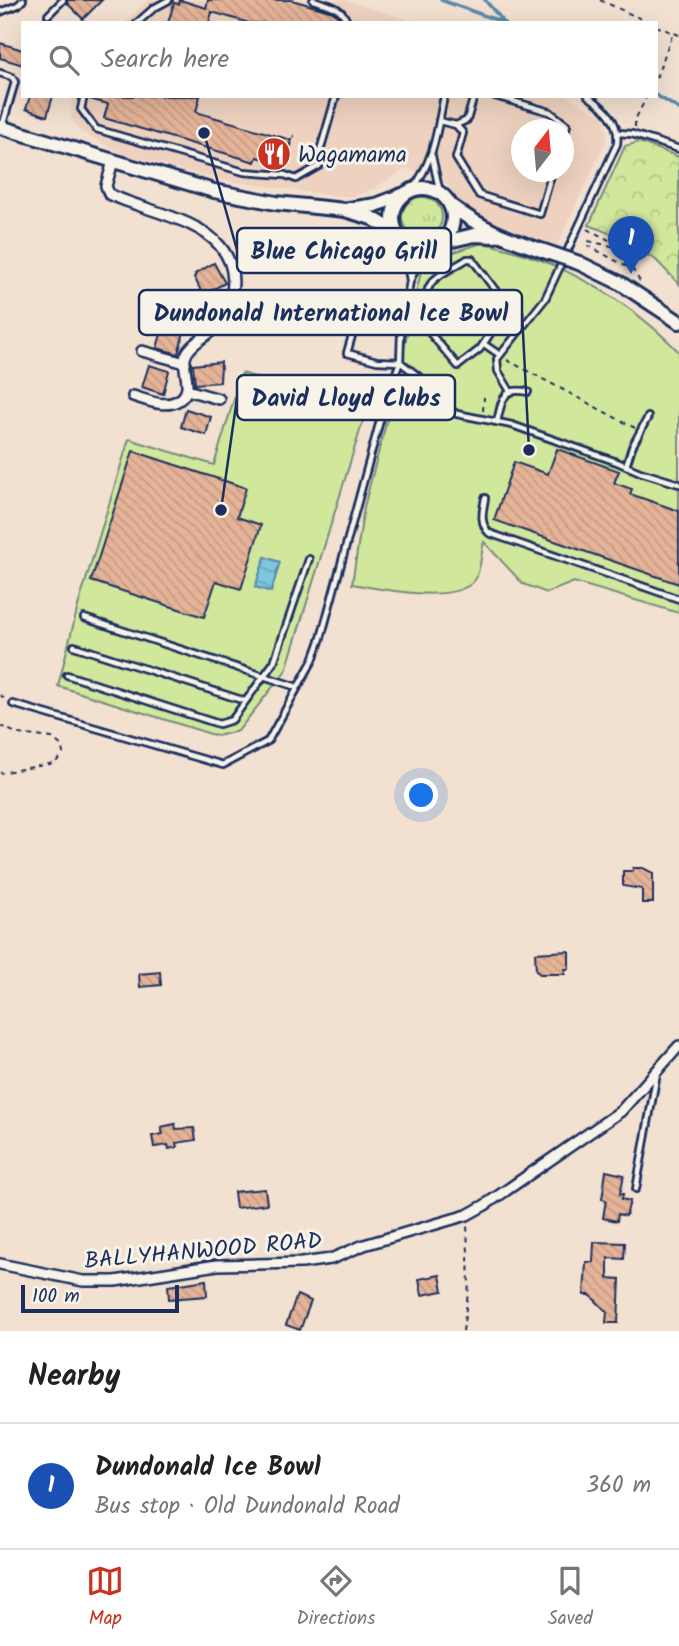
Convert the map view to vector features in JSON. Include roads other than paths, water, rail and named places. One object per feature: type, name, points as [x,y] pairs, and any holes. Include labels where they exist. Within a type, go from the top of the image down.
[{"type":"street","points":[[1,127],[214,191],[276,204],[345,210],[372,218],[415,247],[425,248],[474,234],[499,236]]},
{"type":"street","points":[[113,161],[106,186],[110,194],[178,220],[210,237],[221,247],[229,262],[234,283],[226,311],[216,326],[190,348],[186,355],[187,390],[182,398],[160,404],[133,396]]},
{"type":"street","points":[[345,210],[376,205],[408,192],[428,188],[440,193],[450,205],[499,236],[579,263],[620,283],[679,322]]},
{"type":"street","points":[[399,237],[393,214],[398,201],[408,192]]},
{"type":"street","points":[[440,243],[447,237],[452,225],[450,205]]},
{"type":"street","points":[[206,305],[226,311]]},
{"type":"street","points":[[142,351],[185,363]]},
{"type":"street","points":[[187,390],[219,399]]},
{"type":"street","name":"BALLYHANWOOD ROAD","points":[[0,1264],[48,1275],[115,1281],[217,1265],[302,1263],[331,1259],[364,1245],[467,1215],[505,1192],[621,1111],[679,1046]]},
{"type":"lane","points":[[0,12],[18,5],[23,0]]},
{"type":"lane","points":[[48,15],[63,0]]},
{"type":"lane","points":[[139,21],[154,8],[169,0]]},
{"type":"lane","points":[[313,0],[339,8],[344,12],[346,21]]},
{"type":"lane","points":[[0,73],[12,77],[15,86],[1,127]]},
{"type":"lane","points":[[84,98],[81,109],[96,129],[244,172],[285,175],[296,179],[319,166],[317,162],[335,98]]},
{"type":"lane","points":[[408,192],[424,174],[432,155],[444,98]]},
{"type":"lane","points":[[473,98],[456,158],[479,195],[540,214],[549,182]]},
{"type":"lane","points":[[502,98],[550,112],[559,119]]},
{"type":"lane","points":[[510,391],[498,371],[497,359],[545,299],[617,144],[618,133],[610,114],[591,98]]},
{"type":"lane","points":[[456,125],[467,120]]},
{"type":"lane","points":[[439,121],[456,125],[463,133]]},
{"type":"lane","points":[[618,133],[632,134],[679,149]]},
{"type":"lane","points":[[432,155],[440,193]]},
{"type":"lane","points":[[399,237],[410,281]]},
{"type":"lane","points":[[13,704],[223,765],[268,741],[313,660],[321,638],[385,402],[400,362],[401,333],[410,281],[425,248]]},
{"type":"lane","points":[[467,259],[472,259],[508,307],[484,344],[471,358],[458,366],[424,326],[428,290],[433,281],[467,259]]},
{"type":"lane","points":[[358,315],[347,353],[377,362],[400,362],[422,379],[446,408],[457,414],[512,425],[679,484]]},
{"type":"lane","points":[[484,344],[500,355]]},
{"type":"lane","points":[[497,422],[504,397],[510,391],[528,392]]},
{"type":"lane","points":[[626,466],[632,447],[648,418]]},
{"type":"lane","points":[[485,498],[482,520],[483,527],[489,533],[679,599]]},
{"type":"lane","points":[[67,675],[219,724],[232,720],[274,662],[309,559]]},
{"type":"lane","points":[[84,618],[297,687]]},
{"type":"lane","points":[[74,646],[245,701]]},
{"type":"lane","points":[[636,1189],[658,1069]]},
{"type":"water","points":[[265,557],[280,562],[271,592],[255,587]]},
{"type":"waterway","points":[[441,0],[499,21]]},
{"type":"waterway","points":[[485,0],[502,20]]},
{"type":"waterway","points":[[658,96],[679,109]]},
{"type":"place","name":"Blue Chicago Grill","points":[[204,133]]},
{"type":"place","name":"Wagamama","points":[[274,154]]},
{"type":"place","name":"Dundonald Ice Bowl","points":[[631,274]]},
{"type":"place","name":"Dundonald International Ice Bowl","points":[[529,450]]},
{"type":"place","name":"David Lloyd Clubs","points":[[221,510]]}]
